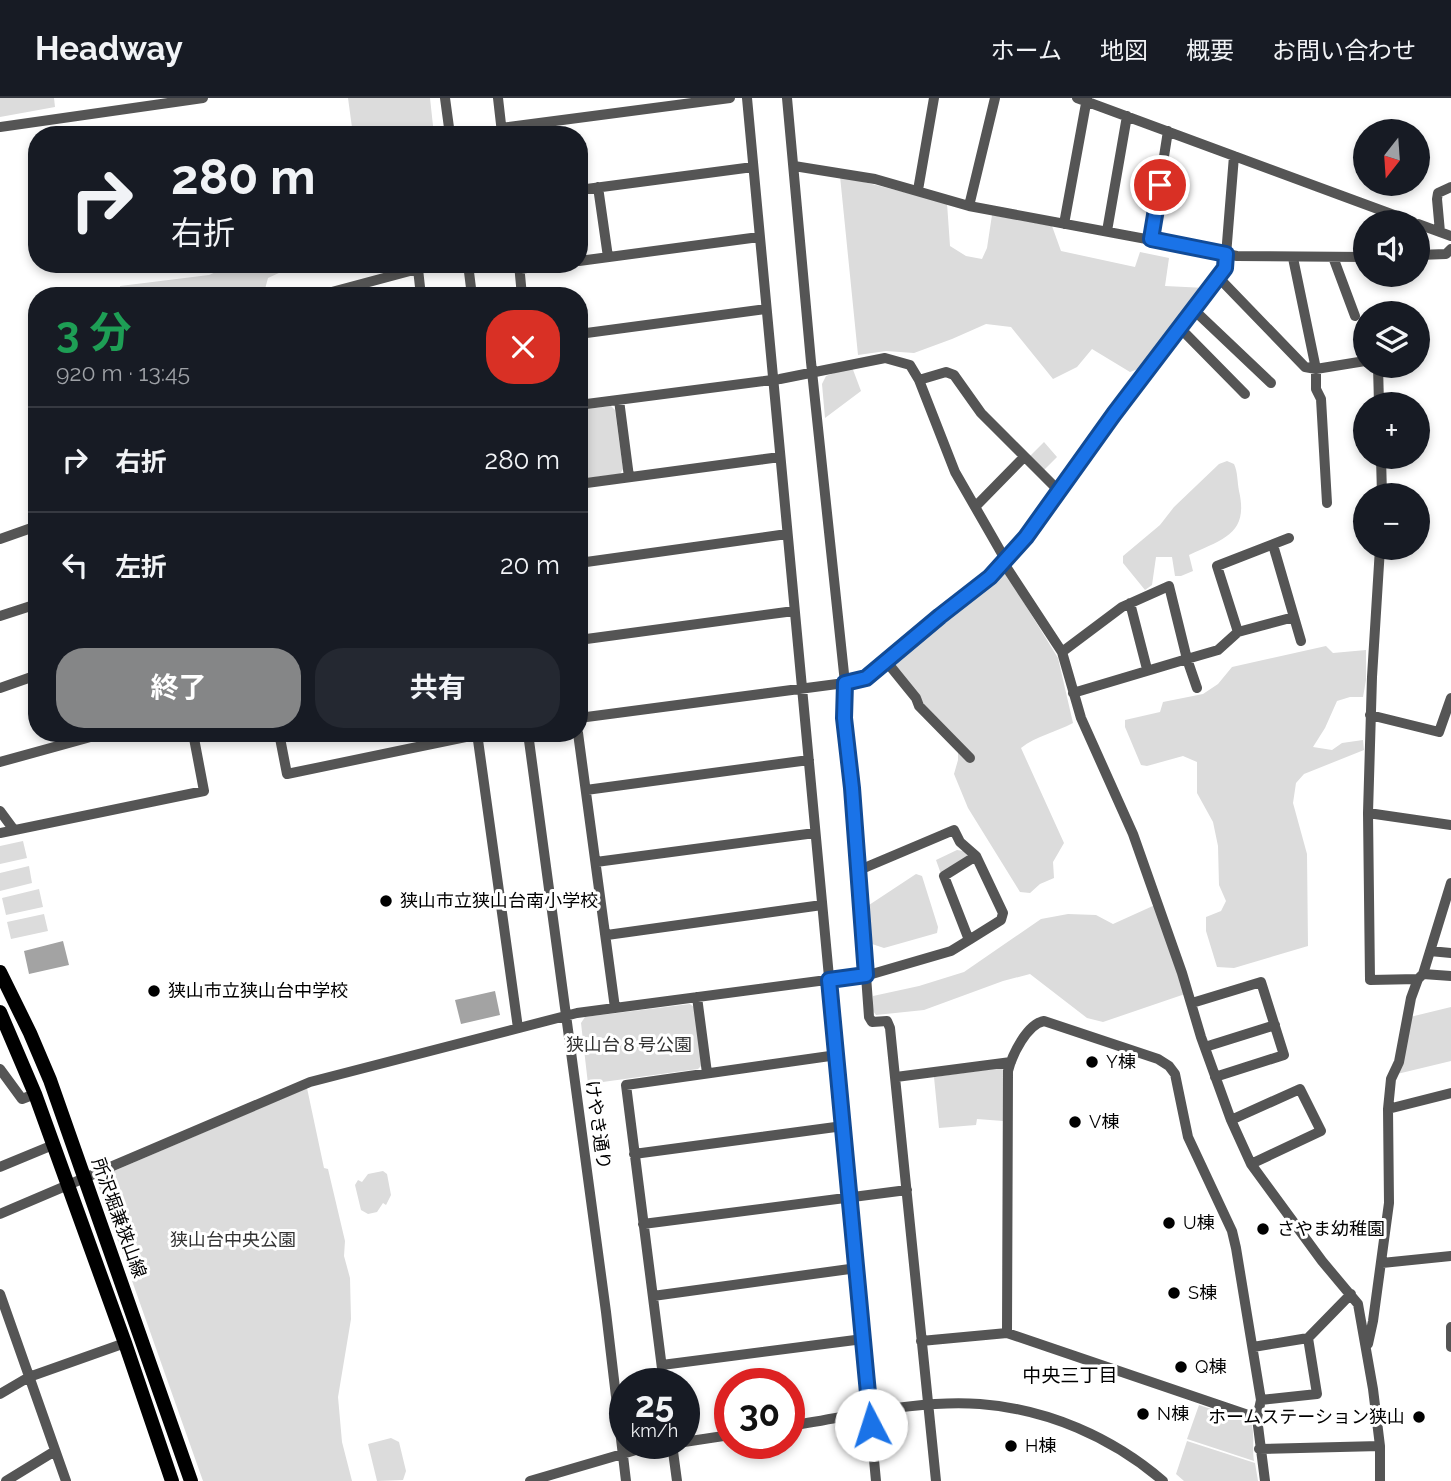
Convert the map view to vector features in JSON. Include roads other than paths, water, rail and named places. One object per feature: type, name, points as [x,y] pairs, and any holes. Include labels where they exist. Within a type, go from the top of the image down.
[{"type":"main road","name":"所沢堀兼狭山線","points":[[0,972],[50,1080],[191,1481]]},
{"type":"main road","name":"所沢堀兼狭山線","points":[[0,1012],[35,1094],[172,1481]]},
{"type":"street","points":[[0,127],[203,98]]},
{"type":"street","points":[[445,98],[449,126]]},
{"type":"street","points":[[498,98],[501,126]]},
{"type":"street","points":[[537,126],[730,98]]},
{"type":"street","points":[[747,98],[876,1481]]},
{"type":"street","points":[[787,98],[812,373],[845,683],[844,718],[869,1017],[872,1022],[889,1023],[936,1481]]},
{"type":"street","points":[[918,190],[934,98]]},
{"type":"street","points":[[969,206],[995,98]]},
{"type":"street","points":[[1064,224],[1083,99],[1380,210]]},
{"type":"street","points":[[1107,231],[1127,116]]},
{"type":"street","points":[[1151,239],[1168,131]]},
{"type":"street","points":[[588,717],[866,678],[990,577],[1026,537],[1225,268],[1234,156]]},
{"type":"street","points":[[794,166],[875,179],[969,206],[1226,254],[1293,258],[1353,257]]},
{"type":"street","points":[[588,189],[753,167]]},
{"type":"street","points":[[598,187],[608,257]]},
{"type":"street","points":[[1445,234],[1437,199],[1438,193],[1451,187]]},
{"type":"street","points":[[588,260],[759,237]]},
{"type":"street","points":[[1430,255],[1446,254],[1451,249]]},
{"type":"street","points":[[1333,257],[1353,311]]},
{"type":"street","points":[[1293,258],[1317,369],[1316,389],[1321,399],[1327,503]]},
{"type":"street","points":[[351,287],[406,273]]},
{"type":"street","points":[[1218,277],[1306,367],[1317,369],[1353,363]]},
{"type":"street","points":[[588,333],[766,309]]},
{"type":"street","points":[[1194,310],[1271,383]]},
{"type":"street","points":[[1181,328],[1245,394]]},
{"type":"street","points":[[588,404],[772,380],[886,358],[910,365],[919,380],[954,472],[976,506],[1004,560],[1062,652],[1073,693],[1094,749],[1133,834],[1215,1077],[1251,1164],[1322,1261],[1351,1294],[1361,1314],[1380,1446],[1380,1481]]},
{"type":"street","points":[[919,380],[946,372],[954,375],[981,413],[1058,491]]},
{"type":"street","points":[[619,400],[629,477]]},
{"type":"street","points":[[588,483],[780,457]]},
{"type":"street","points":[[976,506],[1024,457]]},
{"type":"street","points":[[0,539],[28,529]]},
{"type":"street","points":[[588,562],[787,534]]},
{"type":"street","points":[[1238,632],[1217,566],[1289,538]]},
{"type":"street","points":[[1273,545],[1301,641]]},
{"type":"street","points":[[1379,560],[1370,715],[1370,980],[1451,976]]},
{"type":"street","points":[[1062,652],[1130,603],[1169,586],[1197,688]]},
{"type":"street","points":[[1130,603],[1147,669]]},
{"type":"street","points":[[0,616],[28,607]]},
{"type":"street","points":[[588,639],[794,611]]},
{"type":"street","points":[[1073,693],[1218,650],[1238,632],[1294,617]]},
{"type":"street","points":[[886,661],[902,679],[919,706],[970,758]]},
{"type":"street","points":[[0,688],[28,678]]},
{"type":"street","points":[[1370,715],[1439,732],[1451,698]]},
{"type":"street","points":[[0,762],[72,742]]},
{"type":"street","points":[[0,833],[204,791],[195,742]]},
{"type":"street","points":[[281,742],[287,774],[441,742]]},
{"type":"street","points":[[481,742],[518,1028]]},
{"type":"street","name":"けやき通り","points":[[529,742],[612,1368]]},
{"type":"street","points":[[579,742],[615,1009]]},
{"type":"street","points":[[586,790],[809,760]]},
{"type":"street","points":[[0,811],[14,830]]},
{"type":"street","points":[[1368,813],[1451,825]]},
{"type":"street","points":[[0,1214],[310,1082],[565,1016],[866,975],[951,951],[1001,920],[1003,913],[976,856],[960,842],[954,830],[857,871]]},
{"type":"street","points":[[596,862],[816,833]]},
{"type":"street","points":[[969,940],[944,876],[976,856]]},
{"type":"street","points":[[1366,1346],[1370,1338],[1390,1203],[1388,1109],[1391,1079],[1399,1062],[1406,1014],[1430,951],[1451,883]]},
{"type":"street","points":[[607,934],[822,905]]},
{"type":"street","points":[[1430,951],[1451,953]]},
{"type":"street","points":[[1192,1003],[1261,982],[1275,1025],[1284,1055],[1215,1077]]},
{"type":"street","points":[[698,998],[707,1073]]},
{"type":"street","points":[[1007,1333],[1008,1071],[1034,1025],[1044,1021],[1158,1059],[1175,1074],[1188,1137],[1232,1231],[1261,1400],[1257,1418],[1265,1481]]},
{"type":"street","points":[[1205,1047],[1275,1025]]},
{"type":"street","points":[[662,1368],[626,1085],[837,1055]]},
{"type":"street","points":[[896,1077],[1011,1062]]},
{"type":"street","points":[[0,1069],[22,1099],[35,1094]]},
{"type":"street","points":[[1231,1120],[1300,1089],[1321,1131],[1251,1164]]},
{"type":"street","points":[[1388,1109],[1451,1093]]},
{"type":"street","points":[[634,1154],[843,1126]]},
{"type":"street","points":[[0,1167],[53,1145]]},
{"type":"street","points":[[643,1224],[907,1190]]},
{"type":"street","points":[[1382,1263],[1451,1256]]},
{"type":"street","points":[[653,1296],[856,1268]]},
{"type":"street","points":[[1253,1347],[1308,1338],[1351,1294]]},
{"type":"street","points":[[1,1298],[66,1481]]},
{"type":"street","points":[[1451,1327],[1451,1347]]},
{"type":"street","points":[[921,1341],[1007,1333],[1257,1418]]},
{"type":"street","points":[[1261,1400],[1317,1394],[1308,1338]]},
{"type":"street","points":[[662,1365],[863,1339]]},
{"type":"street","points":[[0,1394],[29,1377],[125,1343]]},
{"type":"street","points":[[805,1423],[927,1405],[979,1404],[1048,1418],[1099,1437],[1148,1468],[1163,1481]]},
{"type":"street","points":[[1259,1449],[1380,1446]]},
{"type":"street","points":[[6,1481],[55,1451]]},
{"type":"street","points":[[530,1481],[609,1458]]},
{"type":"street","name":"けやき通り","points":[[623,1459],[626,1481]]},
{"type":"street","points":[[675,1459],[677,1481]]},
{"type":"place","name":"狭山市立狭山台南小学校","points":[[386,901]]},
{"type":"place","name":"狭山市立狭山台中学校","points":[[154,991]]},
{"type":"place","name":"Y棟","points":[[1092,1062]]},
{"type":"place","name":"V棟","points":[[1075,1122]]},
{"type":"place","name":"U棟","points":[[1169,1223]]},
{"type":"place","name":"さやま幼稚園","points":[[1263,1229]]},
{"type":"place","name":"S棟","points":[[1174,1293]]},
{"type":"place","name":"Q棟","points":[[1181,1367]]},
{"type":"place","name":"N棟","points":[[1143,1414]]},
{"type":"place","name":"ホームステーション狭山","points":[[1419,1417]]},
{"type":"place","name":"H棟","points":[[1011,1446]]},
{"type":"district","name":"中央三丁目","points":[[1070,1375]]},
{"type":"park label","name":"狭山台８号公園","points":[[629,1045]]},
{"type":"park label","name":"狭山台中央公園","points":[[233,1240]]}]
